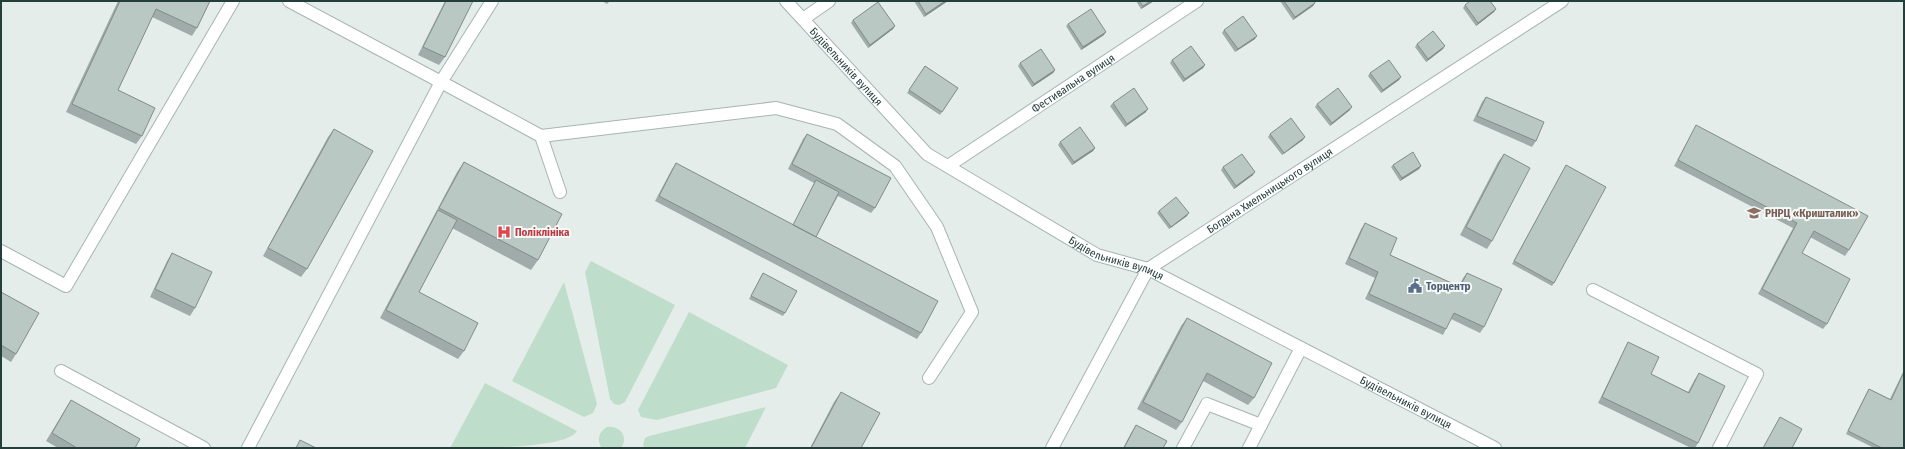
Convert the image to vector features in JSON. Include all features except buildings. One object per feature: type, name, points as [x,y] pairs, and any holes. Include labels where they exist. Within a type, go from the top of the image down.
[{"type":"street","points":[[1,251],[66,286],[233,1]]},
{"type":"street","points":[[289,1],[541,136],[776,108],[838,124],[895,166],[937,228],[972,312],[929,378]]},
{"type":"street","points":[[248,448],[441,82],[492,1]]},
{"type":"street","name":"Будівельників вулиця","points":[[786,1],[927,154],[1097,255],[1148,268],[1495,448]]},
{"type":"street","points":[[803,19],[829,1]]},
{"type":"street","name":"Фестивальна вулиця","points":[[948,166],[1197,1]]},
{"type":"street","name":"Богдана Хмельницького вулиця","points":[[1052,448],[1148,268],[1562,1]]},
{"type":"street","points":[[541,136],[560,192]]},
{"type":"street","points":[[1593,290],[1757,374],[1719,448]]},
{"type":"street","points":[[1249,448],[1301,348]]},
{"type":"street","points":[[61,371],[204,448]]},
{"type":"street","points":[[1183,448],[1207,404],[1261,425]]},
{"type":"green space","points":[[591,261],[675,305],[625,402],[619,405],[614,404],[610,399],[585,272]]},
{"type":"green space","points":[[564,282],[597,404],[593,413],[584,417],[512,381]]},
{"type":"green space","points":[[689,312],[788,365],[776,388],[657,420],[641,417],[638,410]]},
{"type":"green space","points":[[485,383],[577,431],[570,437],[539,444],[450,448]]},
{"type":"green space","points":[[766,407],[745,448],[645,448],[643,445],[645,438],[649,436]]},
{"type":"green space","points":[[607,427],[616,428],[624,436],[621,448],[602,448],[600,445],[599,436]]},
{"type":"place","name":"РНРЦ «Кришталик»","points":[[1754,213]]},
{"type":"place","name":"Поліклініка","points":[[504,232]]},
{"type":"place","name":"Торцентр","points":[[1415,286]]}]
